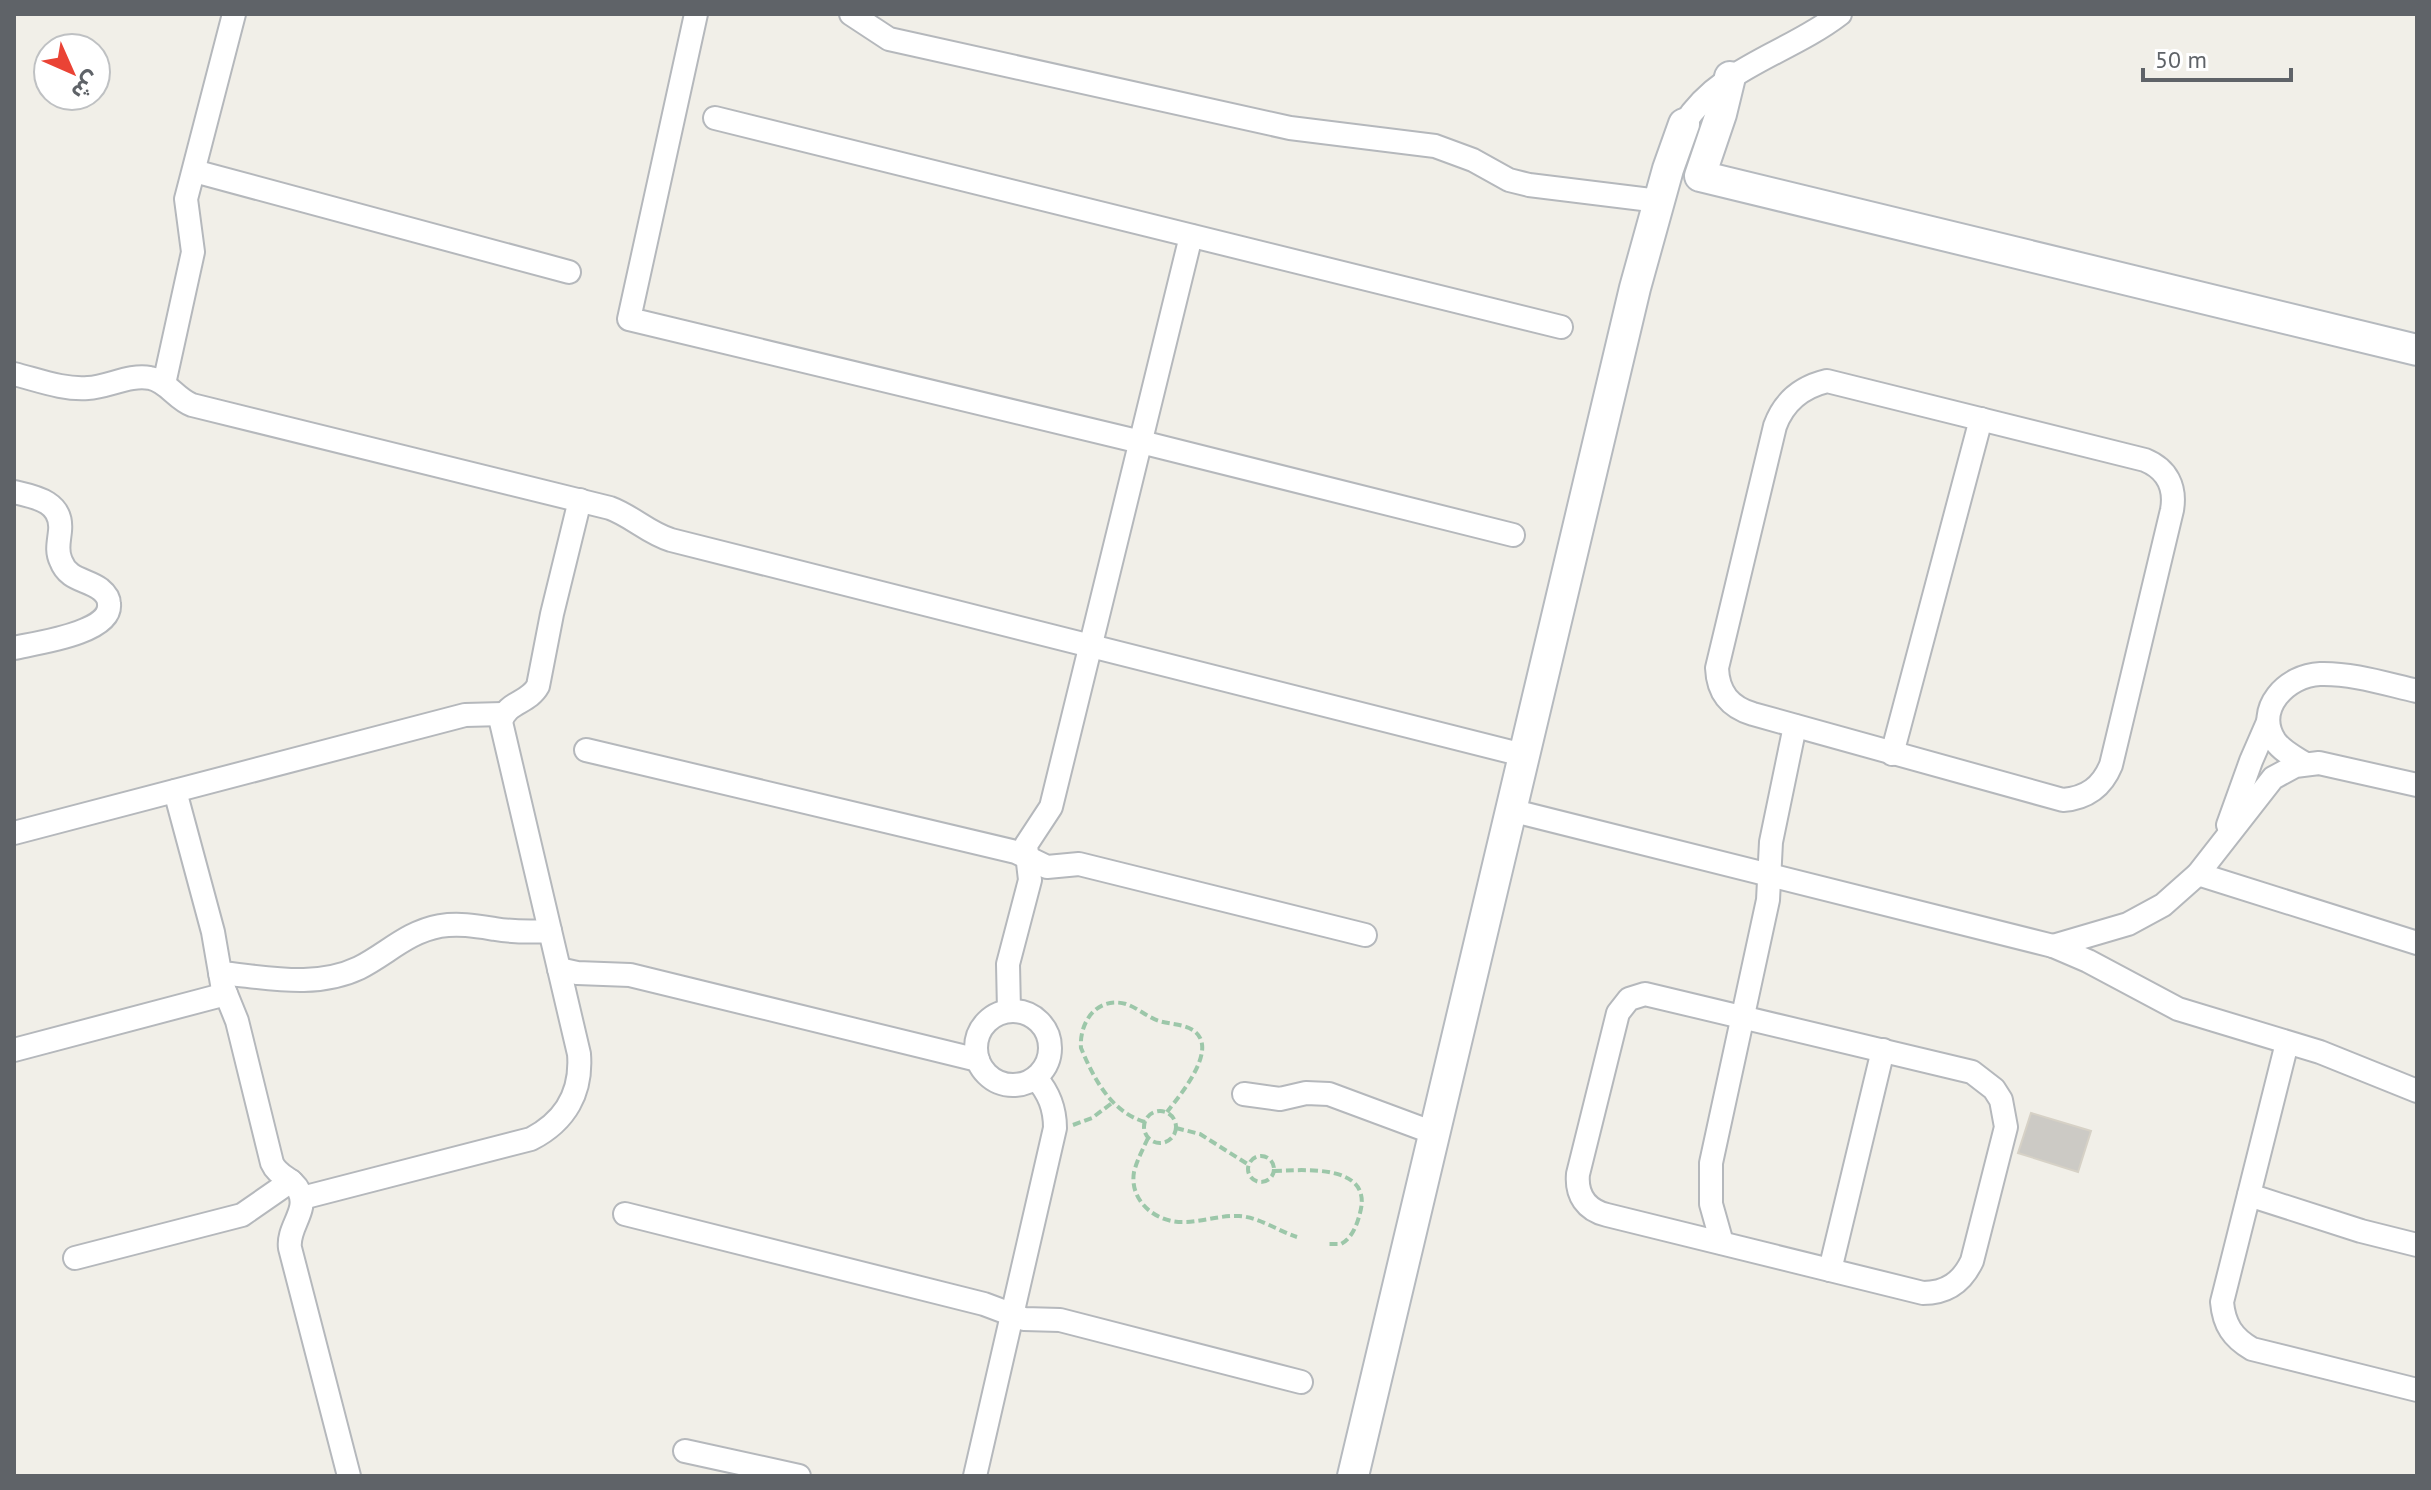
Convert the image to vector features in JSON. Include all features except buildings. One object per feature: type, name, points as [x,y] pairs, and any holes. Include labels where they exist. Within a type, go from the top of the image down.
[{"type":"street","points":[[164,384],[193,252],[186,199],[234,14]]},
{"type":"street","points":[[696,14],[629,319],[1513,535]]},
{"type":"street","points":[[851,14],[889,39],[1290,128],[1435,146],[1473,160],[1509,180],[1529,185],[1659,201]]},
{"type":"street","points":[[1353,1476],[1642,261],[1681,131],[1705,96],[1730,77],[1810,35],[1840,14]]},
{"type":"street","points":[[1730,77],[1700,176],[2417,350]]},
{"type":"street","points":[[715,118],[1561,327]]},
{"type":"street","points":[[1681,131],[1710,147]]},
{"type":"street","points":[[194,171],[569,272]]},
{"type":"street","points":[[1009,1011],[1008,964],[1030,880],[1028,839],[1051,807],[1191,236]]},
{"type":"street","points":[[14,374],[74,388],[96,388],[148,377],[164,384],[176,397],[192,405],[580,500],[621,512],[650,532],[671,540],[1523,755]]},
{"type":"street","points":[[1827,381],[1981,419],[2145,460],[2160,468],[2171,483],[2172,510],[2111,765],[2102,783],[2085,796],[2063,800],[1742,711],[1725,697],[1717,678],[1719,659],[1779,416],[1800,391],[1827,381]]},
{"type":"street","points":[[1892,754],[1981,419]]},
{"type":"street","points":[[14,492],[46,501],[57,511],[61,527],[59,557],[63,566],[77,579],[102,590],[107,595],[110,608],[104,620],[89,628],[14,648]]},
{"type":"street","points":[[75,1258],[242,1215],[296,1190],[531,1139],[556,1123],[573,1099],[580,1070],[579,1054],[502,730],[503,714],[513,704],[532,696],[538,686],[580,500]]},
{"type":"street","points":[[2223,841],[2273,702],[2280,692],[2297,679],[2309,675],[2332,675],[2417,691]]},
{"type":"street","points":[[14,833],[465,715],[503,714]]},
{"type":"street","points":[[2268,722],[2279,746],[2304,763]]},
{"type":"street","points":[[1722,1243],[1711,1204],[1711,1163],[1768,900],[1771,842],[1795,726]]},
{"type":"street","points":[[586,750],[1027,856],[1047,867],[1079,864],[1365,935]]},
{"type":"street","points":[[2053,946],[2143,917],[2173,898],[2198,874],[2273,778],[2284,770],[2304,763],[2319,763],[2417,785]]},
{"type":"street","points":[[175,791],[213,932],[223,984],[241,1033],[272,1163],[296,1190],[300,1212],[290,1232],[290,1248],[349,1476]]},
{"type":"street","points":[[1510,810],[2053,946],[2178,1009],[2320,1052],[2417,1091]]},
{"type":"street","points":[[2198,874],[2417,943]]},
{"type":"street","points":[[14,1050],[223,984],[315,980],[347,973],[406,937],[440,926],[458,924],[512,931],[550,931]]},
{"type":"street","points":[[559,969],[577,973],[630,975],[978,1060]]},
{"type":"street","points":[[1645,994],[1743,1017],[1972,1072],[1984,1079],[2001,1100],[2006,1127],[1972,1261],[1954,1285],[1935,1293],[1923,1293],[1599,1213],[1585,1203],[1578,1182],[1622,1005],[1636,995],[1645,994]]},
{"type":"street","points":[[1009,1011],[1036,1018],[1048,1034],[1050,1043],[1048,1062],[1036,1078],[1020,1085],[1002,1084],[987,1075],[978,1060],[976,1041],[979,1032],[991,1018],[1009,1011]]},
{"type":"street","points":[[2287,1043],[2222,1302],[2227,1325],[2233,1335],[2252,1349],[2417,1390]]},
{"type":"street","points":[[1830,1270],[1883,1050]]},
{"type":"street","points":[[975,1476],[1055,1128],[1049,1095],[1036,1078]]},
{"type":"street","points":[[1244,1094],[1280,1099],[1306,1093],[1329,1094],[1434,1133]]},
{"type":"street","points":[[2249,1195],[2361,1231],[2417,1245]]},
{"type":"street","points":[[625,1214],[984,1304],[1014,1316],[1060,1320],[1301,1382]]},
{"type":"street","points":[[685,1451],[799,1476]]},
{"type":"path","points":[[1145,1122],[1127,1115],[1112,1103],[1085,1056],[1081,1039],[1089,1015],[1102,1006],[1126,1004],[1157,1020],[1191,1028],[1200,1037],[1202,1050],[1197,1068],[1167,1112]]},
{"type":"path","points":[[1055,1128],[1081,1123],[1112,1103]]},
{"type":"path","points":[[1167,1112],[1174,1119],[1176,1128],[1172,1137],[1160,1143],[1148,1138],[1144,1132],[1150,1113],[1167,1112]]},
{"type":"path","points":[[1176,1128],[1200,1134],[1249,1165]]},
{"type":"path","points":[[1148,1138],[1136,1166],[1134,1183],[1139,1200],[1152,1213],[1180,1223],[1227,1216],[1246,1217],[1297,1237]]},
{"type":"path","points":[[1256,1158],[1267,1158],[1274,1171],[1269,1180],[1259,1182],[1250,1176],[1249,1165],[1256,1158]]},
{"type":"path","points":[[1274,1171],[1333,1172],[1357,1187],[1362,1203],[1351,1236],[1341,1244],[1327,1244]]}]
